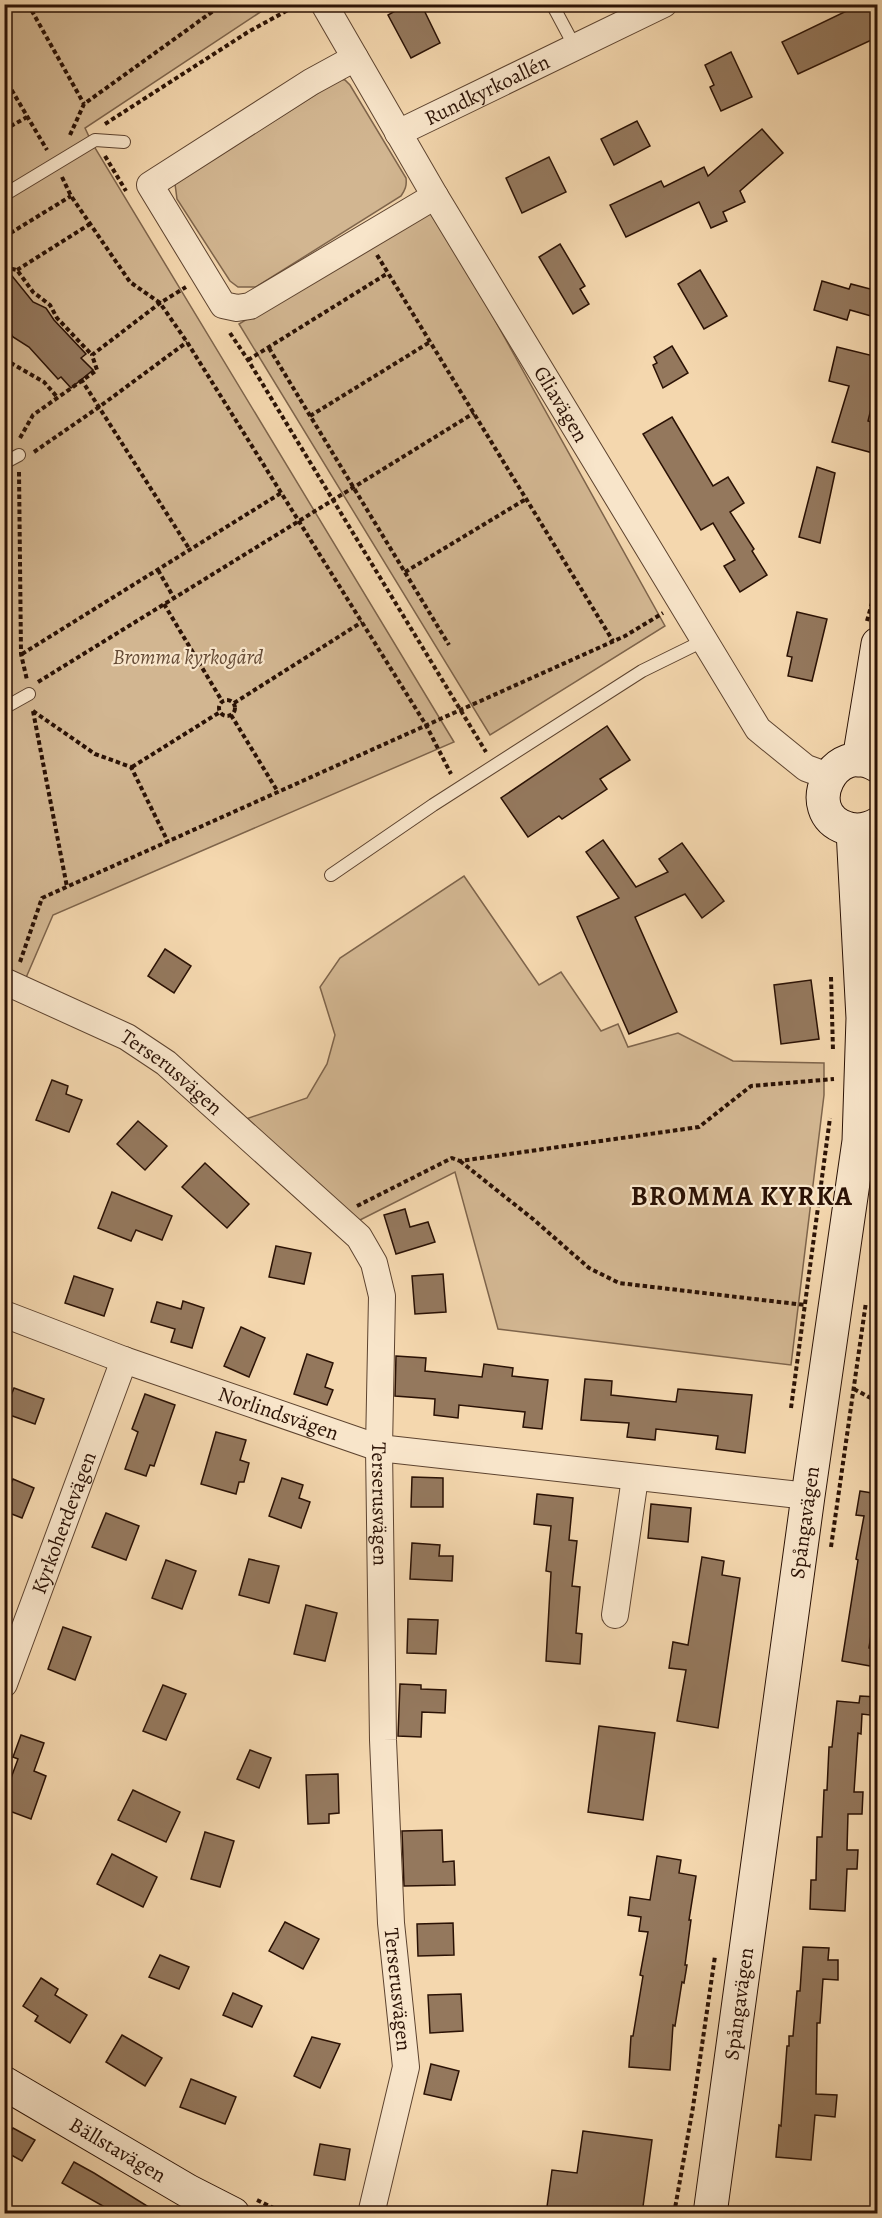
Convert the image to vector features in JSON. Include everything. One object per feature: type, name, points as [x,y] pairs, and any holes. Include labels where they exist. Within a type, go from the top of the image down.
[{"type":"street","name":"Gliavägen","points":[[324,4],[435,196],[758,729],[806,768],[828,776]]},
{"type":"street","name":"Rundkyrkoallén","points":[[398,132],[664,4]]},
{"type":"street","points":[[355,58],[311,82],[150,184],[223,305],[237,308],[250,306],[435,196]]},
{"type":"street","points":[[865,827],[841,826],[831,818],[824,804],[823,790],[828,776],[841,764],[868,763],[878,644]]},
{"type":"street","name":"Spångavägen","points":[[710,2214],[859,1141],[865,827]]},
{"type":"street","name":"Terserusvägen","points":[[6,982],[127,1037],[166,1063],[359,1237],[374,1263],[382,1296],[379,1448],[384,1751],[391,1923],[406,2067],[371,2214]]},
{"type":"street","name":"Norlindsvägen","points":[[4,1314],[124,1360],[379,1448],[808,1496]]},
{"type":"street","name":"Kyrkoherdevägen","points":[[4,1684],[124,1360]]},
{"type":"street","points":[[615,1615],[635,1478]]},
{"type":"street","name":"Bällstavägen","points":[[4,2084],[188,2191],[233,2214]]},
{"type":"lane","name":"Rundkyrkoallén","points":[[552,4],[575,47]]},
{"type":"lane","points":[[4,195],[95,140],[124,142]]},
{"type":"lane","points":[[4,463],[18,455]]},
{"type":"lane","points":[[331,874],[458,788],[642,671],[705,640]]},
{"type":"lane","points":[[4,708],[29,694]]},
{"type":"path","points":[[27,4],[84,104]]},
{"type":"path","points":[[56,165],[84,104],[223,4]]},
{"type":"path","points":[[132,199],[92,132],[248,32],[299,4]]},
{"type":"path","points":[[4,77],[56,165],[71,196],[130,282],[160,303],[187,342],[426,725],[458,788]]},
{"type":"path","points":[[4,130],[27,117]]},
{"type":"path","points":[[4,237],[71,196]]},
{"type":"path","points":[[16,270],[90,224]]},
{"type":"path","points":[[373,249],[614,641]]},
{"type":"path","points":[[4,267],[16,270],[33,292],[50,304],[57,318],[92,355],[97,370],[33,415],[18,442],[21,654],[67,887]]},
{"type":"path","points":[[248,360],[388,273]]},
{"type":"path","points":[[92,355],[160,303],[186,287],[192,296]]},
{"type":"path","points":[[219,329],[230,333],[238,331]]},
{"type":"path","points":[[230,333],[494,765]]},
{"type":"path","points":[[18,455],[32,453],[187,342]]},
{"type":"path","points":[[310,416],[430,342]]},
{"type":"path","points":[[269,348],[449,645]]},
{"type":"path","points":[[4,359],[44,382],[58,398]]},
{"type":"path","points":[[82,380],[190,550]]},
{"type":"path","points":[[29,694],[38,681],[474,413]]},
{"type":"path","points":[[21,654],[281,493]]},
{"type":"path","points":[[405,572],[526,499]]},
{"type":"path","points":[[158,570],[174,598]]},
{"type":"path","points":[[164,604],[222,701]]},
{"type":"path","points":[[6,982],[21,959],[42,898],[614,641],[666,610]]},
{"type":"path","points":[[234,703],[362,622]]},
{"type":"path","points":[[222,701],[228,700],[234,703]]},
{"type":"path","points":[[222,701],[219,706],[220,712],[225,716],[231,715],[234,711],[234,703]]},
{"type":"path","points":[[33,711],[95,754],[131,767],[168,842]]},
{"type":"path","points":[[131,767],[220,712]]},
{"type":"path","points":[[231,715],[278,792]]},
{"type":"path","points":[[460,1161],[699,1127],[751,1086],[834,1079]]},
{"type":"path","points":[[335,1217],[452,1158],[460,1161],[533,1219],[588,1268],[620,1283],[805,1305]]},
{"type":"path","points":[[854,1389],[878,1402]]},
{"type":"green space","name":"Bromma kyrkogård","points":[[5,5],[271,5],[85,128],[454,742],[53,915],[25,980],[5,972],[4,714],[11,710],[4,676]]},
{"type":"green space","points":[[340,79],[350,85],[406,178],[405,190],[401,196],[256,287],[238,287],[230,281],[177,199],[175,184]]},
{"type":"green space","points":[[432,207],[665,626],[490,735],[239,324]]},
{"type":"green space","points":[[464,876],[539,985],[561,972],[601,1031],[618,1024],[628,1047],[678,1033],[733,1061],[824,1063],[824,1095],[791,1365],[498,1329],[455,1172],[352,1224],[243,1120],[307,1098],[327,1064],[335,1035],[320,987],[340,958]]},
{"type":"building","points":[[407,4],[421,4],[440,43],[411,58],[388,15]]},
{"type":"building","points":[[861,4],[878,4],[878,37],[798,74],[782,42]]},
{"type":"building","points":[[731,52],[752,97],[721,111],[710,87],[714,85],[705,65]]},
{"type":"building","points":[[637,121],[650,146],[614,165],[601,139]]},
{"type":"building","points":[[762,129],[783,153],[740,191],[745,202],[723,212],[727,221],[711,228],[699,202],[626,237],[610,205],[661,181],[664,187],[704,167],[708,176]]},
{"type":"building","points":[[549,157],[566,192],[522,213],[506,178]]},
{"type":"building","points":[[560,244],[585,286],[580,289],[589,304],[573,314],[539,257]]},
{"type":"building","points":[[4,266],[33,302],[46,308],[54,320],[86,354],[81,358],[93,370],[71,388],[61,377],[58,379],[29,347],[13,337],[8,328],[10,315],[4,310]]},
{"type":"building","points":[[700,270],[727,316],[704,329],[678,284]]},
{"type":"building","points":[[822,281],[849,289],[851,284],[878,291],[878,318],[850,310],[847,320],[814,310]]},
{"type":"building","points":[[672,346],[688,373],[663,388],[653,365],[657,363],[654,357]]},
{"type":"building","points":[[837,347],[878,357],[878,381],[868,421],[878,424],[878,438],[873,453],[832,442],[849,386],[829,381]]},
{"type":"building","points":[[672,417],[713,486],[728,477],[744,503],[730,512],[754,549],[752,551],[767,575],[740,592],[724,566],[735,560],[713,523],[701,530],[643,434]]},
{"type":"building","points":[[817,467],[835,473],[820,543],[799,537]]},
{"type":"building","points":[[797,612],[827,619],[812,681],[788,676],[792,657],[787,656]]},
{"type":"building","points":[[607,726],[630,760],[600,779],[607,789],[562,819],[559,816],[528,837],[501,798]]},
{"type":"building","points":[[603,840],[636,887],[668,872],[659,859],[682,843],[724,901],[702,918],[685,894],[635,917],[677,1012],[629,1034],[577,917],[619,898],[586,852]]},
{"type":"building","points":[[165,949],[191,966],[174,993],[148,976]]},
{"type":"building","points":[[811,980],[819,1039],[781,1044],[774,985]]},
{"type":"building","points":[[52,1080],[68,1086],[66,1094],[82,1100],[69,1132],[36,1120]]},
{"type":"building","points":[[138,1121],[167,1146],[145,1170],[117,1144]]},
{"type":"building","points":[[205,1163],[249,1204],[227,1228],[182,1187]]},
{"type":"building","points":[[112,1192],[172,1216],[162,1240],[136,1230],[131,1241],[98,1228]]},
{"type":"building","points":[[405,1209],[410,1227],[428,1222],[435,1242],[396,1254],[384,1215]]},
{"type":"building","points":[[276,1246],[311,1253],[304,1284],[269,1277]]},
{"type":"building","points":[[443,1274],[446,1312],[415,1314],[412,1276]]},
{"type":"building","points":[[74,1276],[113,1289],[104,1316],[65,1303]]},
{"type":"building","points":[[183,1301],[204,1308],[192,1348],[171,1342],[175,1329],[151,1322],[157,1302],[181,1309]]},
{"type":"building","points":[[241,1327],[265,1338],[249,1377],[224,1366]]},
{"type":"building","points":[[307,1354],[333,1363],[325,1387],[333,1390],[327,1405],[294,1394]]},
{"type":"building","points":[[396,1356],[426,1358],[425,1371],[482,1377],[484,1364],[513,1368],[512,1376],[548,1380],[542,1429],[523,1427],[525,1412],[459,1405],[458,1418],[434,1415],[435,1399],[395,1396]]},
{"type":"building","points":[[585,1379],[612,1381],[611,1395],[676,1402],[678,1389],[752,1395],[745,1453],[716,1449],[718,1436],[656,1429],[655,1440],[627,1437],[629,1423],[581,1420]]},
{"type":"building","points":[[14,1388],[44,1399],[35,1424],[4,1413]]},
{"type":"building","points":[[145,1394],[175,1405],[154,1466],[150,1465],[146,1476],[125,1469],[138,1432],[132,1429]]},
{"type":"building","points":[[216,1432],[246,1440],[240,1460],[249,1463],[244,1482],[239,1482],[236,1494],[201,1484]]},
{"type":"building","points":[[412,1477],[443,1478],[443,1507],[411,1507]]},
{"type":"building","points":[[282,1478],[303,1485],[299,1498],[310,1502],[301,1528],[269,1516]]},
{"type":"building","points":[[13,1479],[34,1488],[22,1518],[4,1511],[4,1489],[8,1491]]},
{"type":"building","points":[[860,1491],[878,1494],[878,1616],[874,1615],[869,1648],[878,1650],[876,1667],[842,1661],[864,1516],[856,1515]]},
{"type":"building","points":[[537,1494],[573,1498],[569,1540],[577,1541],[572,1586],[580,1587],[576,1633],[582,1634],[580,1664],[546,1661],[551,1572],[546,1571],[551,1526],[534,1524]]},
{"type":"building","points":[[651,1504],[691,1508],[688,1542],[648,1538]]},
{"type":"building","points":[[106,1513],[139,1526],[126,1560],[92,1547]]},
{"type":"building","points":[[412,1543],[440,1545],[439,1556],[453,1556],[452,1581],[410,1579]]},
{"type":"building","points":[[702,1557],[724,1561],[722,1575],[740,1578],[718,1728],[677,1721],[686,1670],[669,1668],[673,1642],[688,1645]]},
{"type":"building","points":[[249,1559],[279,1566],[269,1603],[239,1595]]},
{"type":"building","points":[[166,1560],[196,1571],[182,1609],[152,1598]]},
{"type":"building","points":[[306,1605],[337,1613],[325,1661],[294,1654]]},
{"type":"building","points":[[408,1619],[438,1620],[436,1654],[407,1653]]},
{"type":"building","points":[[63,1627],[91,1637],[75,1680],[48,1669]]},
{"type":"building","points":[[400,1684],[421,1685],[421,1689],[446,1690],[445,1713],[422,1712],[421,1737],[398,1736]]},
{"type":"building","points":[[163,1685],[186,1694],[166,1740],[143,1731]]},
{"type":"building","points":[[860,1696],[878,1697],[878,1716],[862,1714],[861,1734],[858,1733],[854,1792],[863,1792],[862,1814],[848,1814],[847,1850],[858,1850],[857,1869],[847,1869],[845,1911],[810,1909],[811,1880],[816,1880],[817,1837],[822,1837],[824,1790],[827,1790],[829,1747],[832,1747],[837,1701],[859,1703]]},
{"type":"building","points":[[599,1726],[655,1733],[643,1820],[588,1812]]},
{"type":"building","points":[[21,1735],[44,1743],[34,1771],[46,1776],[31,1819],[4,1809],[4,1797],[18,1759],[13,1757]]},
{"type":"building","points":[[250,1750],[271,1758],[259,1788],[237,1779]]},
{"type":"building","points":[[338,1774],[339,1813],[329,1814],[329,1823],[308,1824],[306,1775]]},
{"type":"building","points":[[133,1790],[180,1812],[166,1842],[118,1820]]},
{"type":"building","points":[[442,1830],[443,1862],[454,1861],[455,1885],[404,1886],[402,1831]]},
{"type":"building","points":[[205,1832],[234,1841],[220,1887],[191,1879]]},
{"type":"building","points":[[112,1854],[157,1877],[143,1907],[97,1884]]},
{"type":"building","points":[[657,1856],[681,1860],[679,1873],[696,1876],[689,1920],[691,1920],[685,1965],[687,1965],[675,2026],[673,2025],[670,2070],[629,2067],[631,2036],[633,2036],[643,1976],[640,1975],[648,1932],[639,1931],[641,1917],[628,1915],[630,1897],[650,1900]]},
{"type":"building","points":[[285,1922],[319,1939],[303,1969],[269,1951]]},
{"type":"building","points":[[453,1923],[454,1955],[418,1956],[417,1924]]},
{"type":"building","points":[[803,1947],[829,1948],[828,1960],[838,1960],[838,1980],[823,1979],[820,2023],[817,2023],[816,2094],[837,2095],[835,2117],[815,2115],[811,2160],[776,2157],[779,2125],[781,2126],[787,2046],[789,2046],[789,2036],[793,2036],[797,1991],[800,1991]]},
{"type":"building","points":[[160,1955],[189,1967],[179,1989],[149,1977]]},
{"type":"building","points":[[41,1978],[58,1989],[55,1995],[87,2015],[70,2043],[35,2021],[38,2016],[23,2006]]},
{"type":"building","points":[[233,1993],[262,2006],[252,2027],[223,2015]]},
{"type":"building","points":[[461,1994],[463,2031],[430,2033],[428,1995]]},
{"type":"building","points":[[122,2035],[162,2058],[145,2086],[106,2062]]},
{"type":"building","points":[[312,2037],[340,2044],[320,2088],[294,2076]]},
{"type":"building","points":[[431,2064],[459,2071],[451,2100],[424,2094]]},
{"type":"building","points":[[191,2079],[236,2097],[225,2124],[180,2107]]},
{"type":"building","points":[[13,2128],[35,2140],[22,2161],[4,2151],[4,2142]]},
{"type":"building","points":[[583,2131],[652,2140],[642,2214],[546,2214],[552,2170],[577,2173]]},
{"type":"building","points":[[320,2144],[350,2149],[345,2180],[314,2175]]},
{"type":"building","points":[[74,2162],[160,2214],[117,2214],[62,2183]]},
{"type":"district","name":"BROMMA KYRKA","points":[[742,1196]]}]
